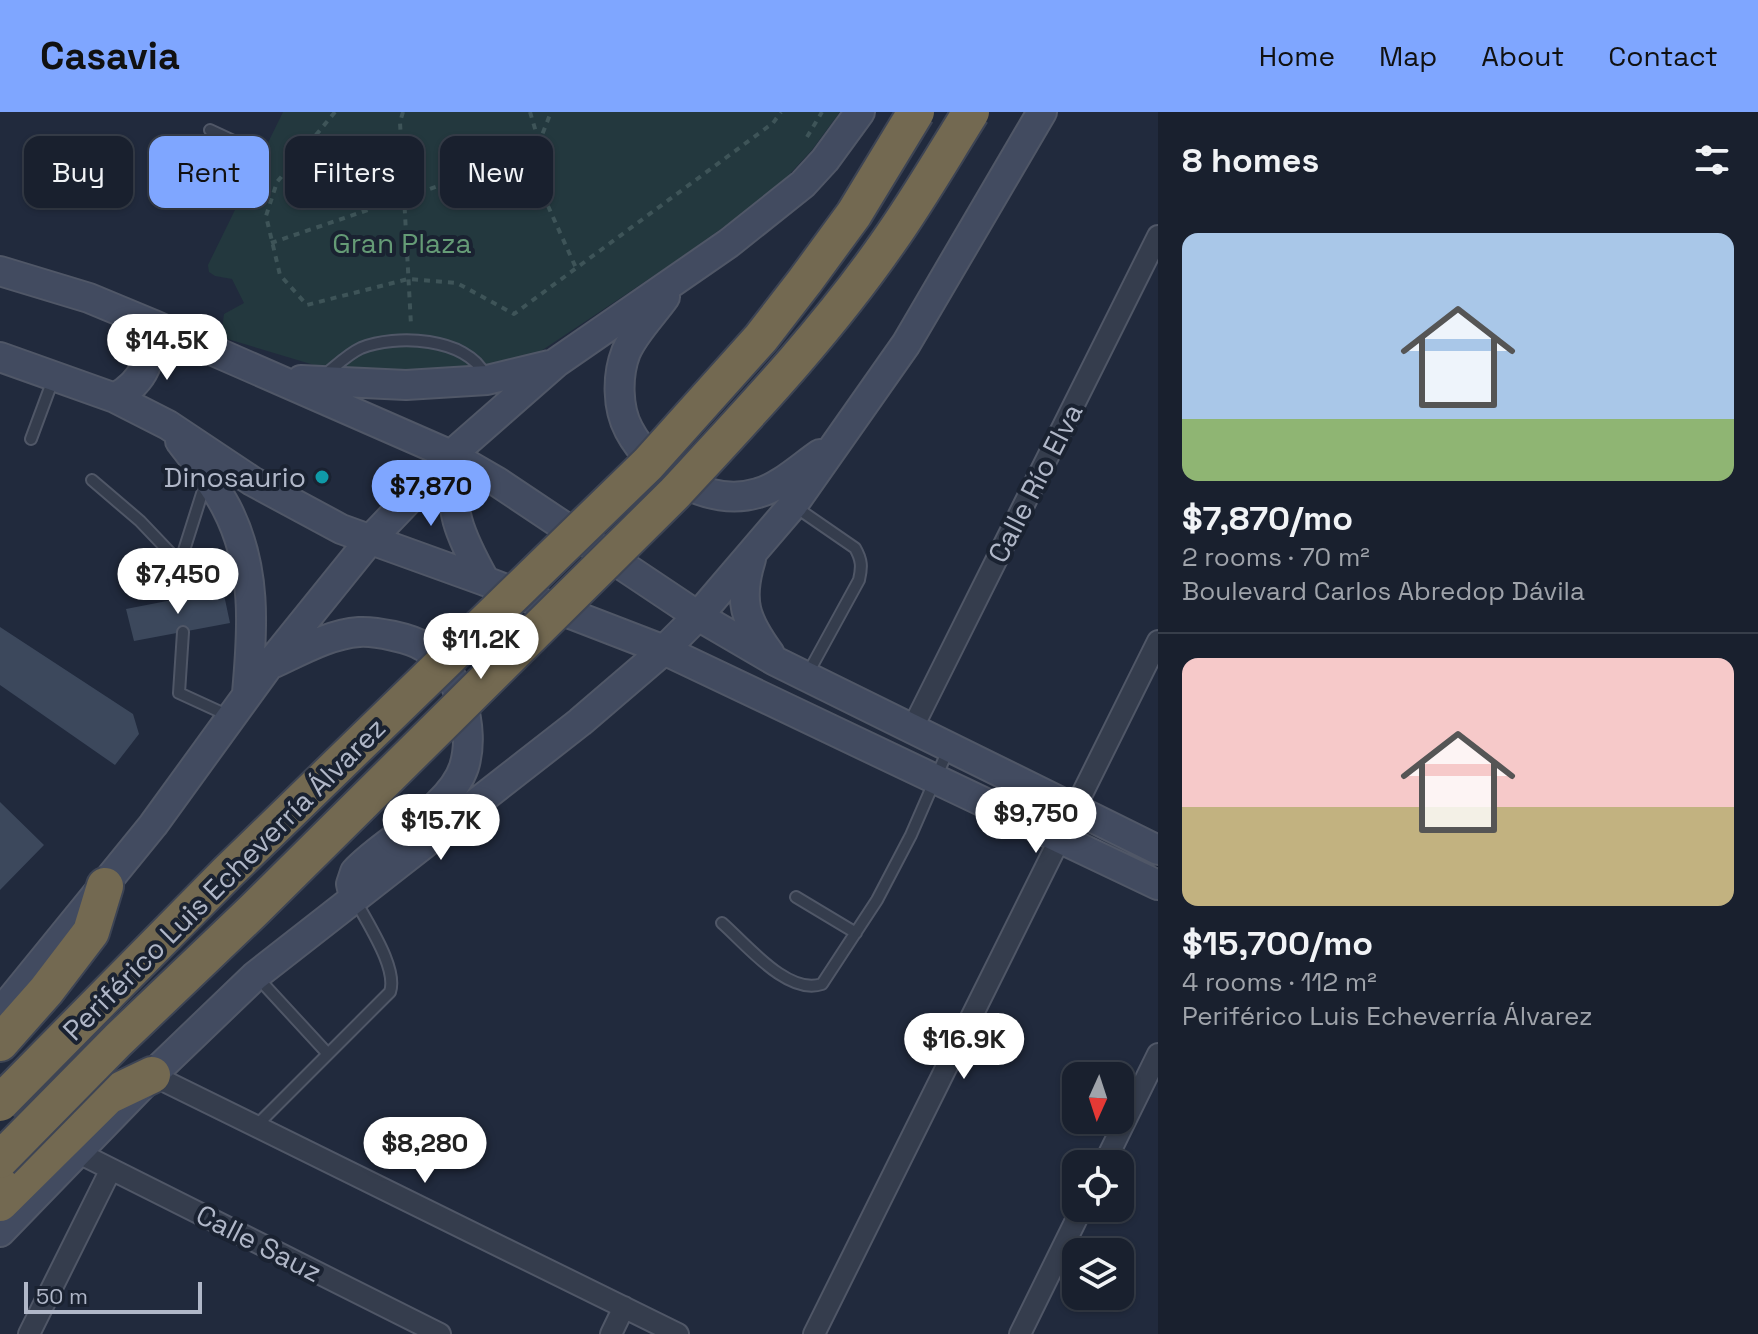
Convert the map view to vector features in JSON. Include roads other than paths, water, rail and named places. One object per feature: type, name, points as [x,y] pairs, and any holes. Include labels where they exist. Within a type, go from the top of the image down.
[{"type":"highway","name":"Periférico Luis Echeverría Álvarez","points":[[0,1103],[227,873],[648,464],[761,338],[805,281],[854,214],[916,112]]},
{"type":"highway","name":"Periférico Luis Echeverría Álvarez","points":[[0,1160],[118,1040],[675,493],[735,429],[847,299],[889,241],[971,112]]},
{"type":"highway","points":[[0,1043],[46,991],[91,932],[105,886]]},
{"type":"highway","points":[[0,1203],[108,1096],[152,1075]]},
{"type":"street","points":[[0,1013],[105,886],[269,665],[369,541],[451,455],[557,362],[677,280],[803,184],[860,112]]},
{"type":"street","points":[[0,1232],[152,1075],[255,976],[580,722],[664,650],[698,616],[793,505],[906,344],[1042,112]]},
{"type":"street","name":"Calle Río Elva","points":[[912,729],[1158,236]]},
{"type":"street","points":[[0,271],[89,298],[451,455],[496,481],[698,616],[775,661],[1158,850]]},
{"type":"street","points":[[677,280],[627,351],[621,378],[620,401],[627,427],[640,448],[660,467],[686,484],[714,494],[738,495],[758,493],[787,478],[840,439]]},
{"type":"street","points":[[115,398],[131,389],[143,374],[149,360],[154,325]]},
{"type":"street","points":[[0,357],[115,398],[168,425],[288,501],[369,541],[485,581],[664,650],[1158,885]]},
{"type":"street","points":[[274,377],[406,385],[487,380],[557,362]]},
{"type":"street","points":[[168,425],[225,505],[238,533],[251,589],[253,623],[239,706]]},
{"type":"street","points":[[451,455],[451,492],[457,524],[485,581]]},
{"type":"street","points":[[753,554],[744,582],[746,610],[752,626],[775,661]]},
{"type":"street","points":[[269,665],[318,643],[359,632],[390,635],[424,646],[447,670],[461,701],[467,741],[463,768],[453,787],[440,802],[363,863],[352,877],[354,897]]},
{"type":"street","points":[[814,1334],[1158,641]]},
{"type":"street","points":[[1111,1150],[1158,1054]]},
{"type":"street","points":[[152,1075],[678,1334]]},
{"type":"street","name":"Calle Sauz","points":[[77,1152],[440,1334]]},
{"type":"street","points":[[29,1334],[111,1169]]},
{"type":"street","points":[[1020,1334],[1075,1222]]},
{"type":"street","points":[[611,1334],[624,1307]]},
{"type":"lane","points":[[210,130],[223,136]]},
{"type":"lane","points":[[318,382],[357,350],[376,343],[412,340],[456,350],[482,369],[487,380]]},
{"type":"lane","points":[[31,439],[55,375]]},
{"type":"lane","points":[[181,598],[180,563],[207,478]]},
{"type":"lane","points":[[92,480],[140,521],[180,563]]},
{"type":"lane","points":[[793,505],[855,548],[861,557],[862,568],[859,580],[806,676]]},
{"type":"lane","points":[[183,632],[179,693],[239,706]]},
{"type":"lane","points":[[722,923],[788,981],[812,988],[822,984],[856,933],[911,835],[949,748]]},
{"type":"lane","points":[[256,1126],[390,992],[393,984],[390,968],[354,897]]},
{"type":"lane","points":[[796,897],[856,933]]},
{"type":"lane","points":[[255,976],[328,1054]]},
{"type":"place","name":"Dinosaurio","points":[[322,477]]},
{"type":"park label","name":"Gran Plaza","points":[[402,243]]}]
